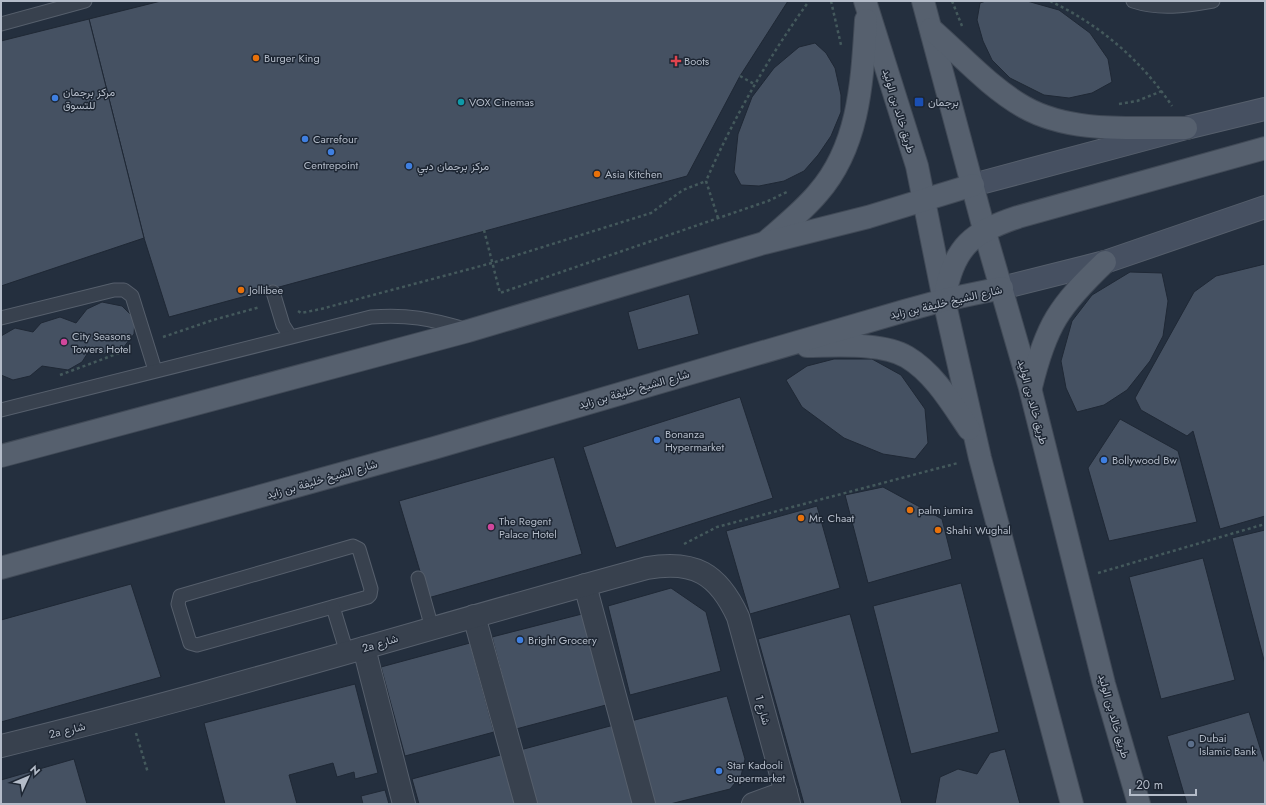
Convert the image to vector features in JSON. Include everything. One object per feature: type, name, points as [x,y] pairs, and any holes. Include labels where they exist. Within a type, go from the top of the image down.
[{"type":"main road","name":"طريق خالد بن الوليد","points":[[923,1],[984,229],[1030,388],[1104,684],[1139,804]]},
{"type":"main road","name":"طريق خالد بن الوليد","points":[[866,4],[917,166],[944,300],[978,448],[1072,804]]},
{"type":"main road","points":[[764,243],[796,215],[819,192],[834,170],[846,144],[856,118],[862,87],[866,4]]},
{"type":"main road","points":[[931,29],[993,85],[1025,108],[1055,119],[1091,126],[1186,128]]},
{"type":"main road","points":[[1,456],[468,330],[764,243],[868,217],[973,185],[1186,128],[1265,109]]},
{"type":"main road","points":[[944,300],[948,277],[957,258],[969,241],[984,229],[1031,213],[1265,148]]},
{"type":"main road","name":"شارع الشيخ خليفة بن زايد","points":[[1,568],[426,450],[777,346],[944,300],[1002,288],[1105,262],[1265,207]]},
{"type":"main road","points":[[1030,388],[1038,357],[1054,320],[1067,300],[1105,262]]},
{"type":"main road","points":[[777,346],[859,346],[880,348],[906,356],[920,367],[938,385],[978,448]]},
{"type":"street","name":"2a شارع","points":[[1,746],[131,714],[585,585],[647,568],[669,564],[692,568],[712,579],[728,596],[738,617]]},
{"type":"street","points":[[585,585],[644,804]]},
{"type":"street","points":[[474,616],[526,804]]},
{"type":"street","name":"شارع 1","points":[[738,617],[787,798]]},
{"type":"street","points":[[356,650],[404,804]]},
{"type":"street","points":[[753,804],[787,798]]},
{"type":"lane","points":[[1,24],[85,1]]},
{"type":"lane","points":[[1133,1],[1158,7],[1186,6],[1213,1]]},
{"type":"lane","points":[[1,318],[119,289],[132,296],[155,370]]},
{"type":"lane","points":[[275,298],[283,325],[290,336]]},
{"type":"lane","points":[[1,410],[290,336],[371,317],[385,316],[428,318],[468,330]]},
{"type":"lane","points":[[355,546],[359,549],[371,589],[370,595],[364,599],[333,607],[194,645],[189,641],[178,601],[182,595],[355,546]]},
{"type":"lane","points":[[418,578],[432,628]]},
{"type":"lane","points":[[333,607],[356,650]]},
{"type":"path","points":[[718,218],[706,181],[731,127],[754,84],[783,38],[809,1]]},
{"type":"path","points":[[952,1],[963,27]]},
{"type":"path","points":[[1050,1],[1097,28],[1138,63],[1162,91],[1186,128]]},
{"type":"path","points":[[740,76],[754,84]]},
{"type":"path","points":[[1112,106],[1137,101],[1162,91]]},
{"type":"path","points":[[59,376],[146,343],[275,298],[292,299],[299,312],[308,312],[492,263],[651,213],[683,190],[706,181]]},
{"type":"path","points":[[484,230],[500,293],[768,201],[790,190]]},
{"type":"path","points":[[678,548],[717,527],[978,448]]},
{"type":"path","points":[[1078,579],[1265,524]]},
{"type":"path","points":[[131,714],[148,773]]},
{"type":"building","name":"مركز برجمان دبي","points":[[161,1],[788,1],[740,76],[687,176],[169,317],[144,238],[89,19]]},
{"type":"building","points":[[986,1],[1027,1],[1059,10],[1090,33],[1108,59],[1112,82],[1092,93],[1069,98],[1044,95],[1010,78],[992,60],[983,41],[977,20],[980,3]]},
{"type":"building","name":"مركز برجمان للتسوق","points":[[89,19],[144,238],[1,286],[1,41]]},
{"type":"building","points":[[815,43],[826,53],[835,68],[841,95],[841,112],[831,136],[818,155],[804,171],[784,181],[759,186],[741,185],[734,172],[738,134],[752,97],[774,68],[799,47]]},
{"type":"building","points":[[1265,264],[1265,516],[1220,529],[1193,431],[1187,436],[1141,410],[1135,398],[1194,292],[1216,276]]},
{"type":"building","points":[[1130,272],[1162,273],[1168,301],[1163,336],[1150,361],[1127,390],[1104,405],[1077,412],[1066,388],[1061,361],[1072,321],[1092,295]]},
{"type":"building","points":[[689,294],[699,334],[638,350],[628,312]]},
{"type":"building","name":"City Seasons Towers Hotel","points":[[102,302],[122,306],[135,319],[134,334],[123,348],[104,354],[89,351],[82,362],[68,370],[42,366],[30,376],[13,380],[1,375],[1,336],[15,328],[33,332],[41,323],[60,317],[76,323],[87,309]]},
{"type":"building","points":[[834,359],[872,359],[901,375],[925,409],[928,443],[915,459],[883,454],[844,438],[802,407],[786,380],[807,366]]},
{"type":"building","points":[[740,397],[773,498],[616,548],[583,447]]},
{"type":"building","points":[[1120,419],[1178,451],[1197,522],[1109,541],[1088,468]]},
{"type":"building","name":"The Regent Palace Hotel","points":[[554,457],[582,554],[428,598],[399,501]]},
{"type":"building","points":[[883,487],[942,519],[952,559],[868,583],[845,495]]},
{"type":"building","points":[[817,506],[840,588],[750,614],[726,531]]},
{"type":"building","points":[[1265,530],[1265,664],[1232,538]]},
{"type":"building","points":[[1203,558],[1235,680],[1161,699],[1129,577]]},
{"type":"building","points":[[961,583],[999,732],[911,754],[873,606]]},
{"type":"building","points":[[131,584],[161,677],[1,722],[1,620]]},
{"type":"building","points":[[671,588],[706,612],[721,671],[630,695],[608,606]]},
{"type":"building","points":[[582,614],[606,705],[516,729],[492,637]]},
{"type":"building","points":[[850,614],[902,804],[804,804],[758,639]]},
{"type":"building","points":[[470,643],[494,732],[405,756],[381,667]]},
{"type":"building","points":[[355,684],[378,773],[355,779],[354,772],[337,777],[333,763],[289,775],[297,804],[225,804],[204,723]]},
{"type":"building","points":[[727,696],[745,759],[741,776],[730,789],[670,804],[655,804],[631,721]]},
{"type":"building","points":[[1249,712],[1265,764],[1265,804],[1187,804],[1167,736]]},
{"type":"building","points":[[614,725],[635,804],[535,804],[520,750]]},
{"type":"building","points":[[1005,749],[1020,804],[935,804],[940,777],[958,769],[977,774],[990,753]]},
{"type":"building","points":[[504,754],[517,804],[419,804],[412,779]]},
{"type":"building","points":[[74,759],[87,804],[1,804],[1,780]]},
{"type":"building","points":[[385,790],[389,804],[363,804],[361,796]]},
{"type":"place","name":"Burger King","points":[[256,58]]},
{"type":"place","name":"Boots","points":[[676,61]]},
{"type":"place","name":"مركز برجمان للتسوق","points":[[55,98]]},
{"type":"place","name":"VOX Cinemas","points":[[461,102]]},
{"type":"place","name":"برجمان","points":[[919,102]]},
{"type":"place","name":"Carrefour","points":[[305,139]]},
{"type":"place","name":"Centrepoint","points":[[331,152]]},
{"type":"place","name":"مركز برجمان دبي","points":[[409,166]]},
{"type":"place","name":"Asia Kitchen","points":[[597,174]]},
{"type":"place","name":"Jollibee","points":[[241,290]]},
{"type":"place","name":"City Seasons Towers Hotel","points":[[64,342]]},
{"type":"place","name":"Bonanza Hypermarket","points":[[657,440]]},
{"type":"place","name":"Bollywood Bw","points":[[1104,460]]},
{"type":"place","name":"palm jumira","points":[[910,510]]},
{"type":"place","name":"Mr. Chaat","points":[[801,518]]},
{"type":"place","name":"The Regent Palace Hotel","points":[[491,527]]},
{"type":"place","name":"Shahi Wughal","points":[[938,530]]},
{"type":"place","name":"Bright Grocery","points":[[520,640]]},
{"type":"place","name":"Dubai Islamic Bank","points":[[1191,744]]},
{"type":"place","name":"Star Kadooli Supermarket","points":[[719,771]]}]
